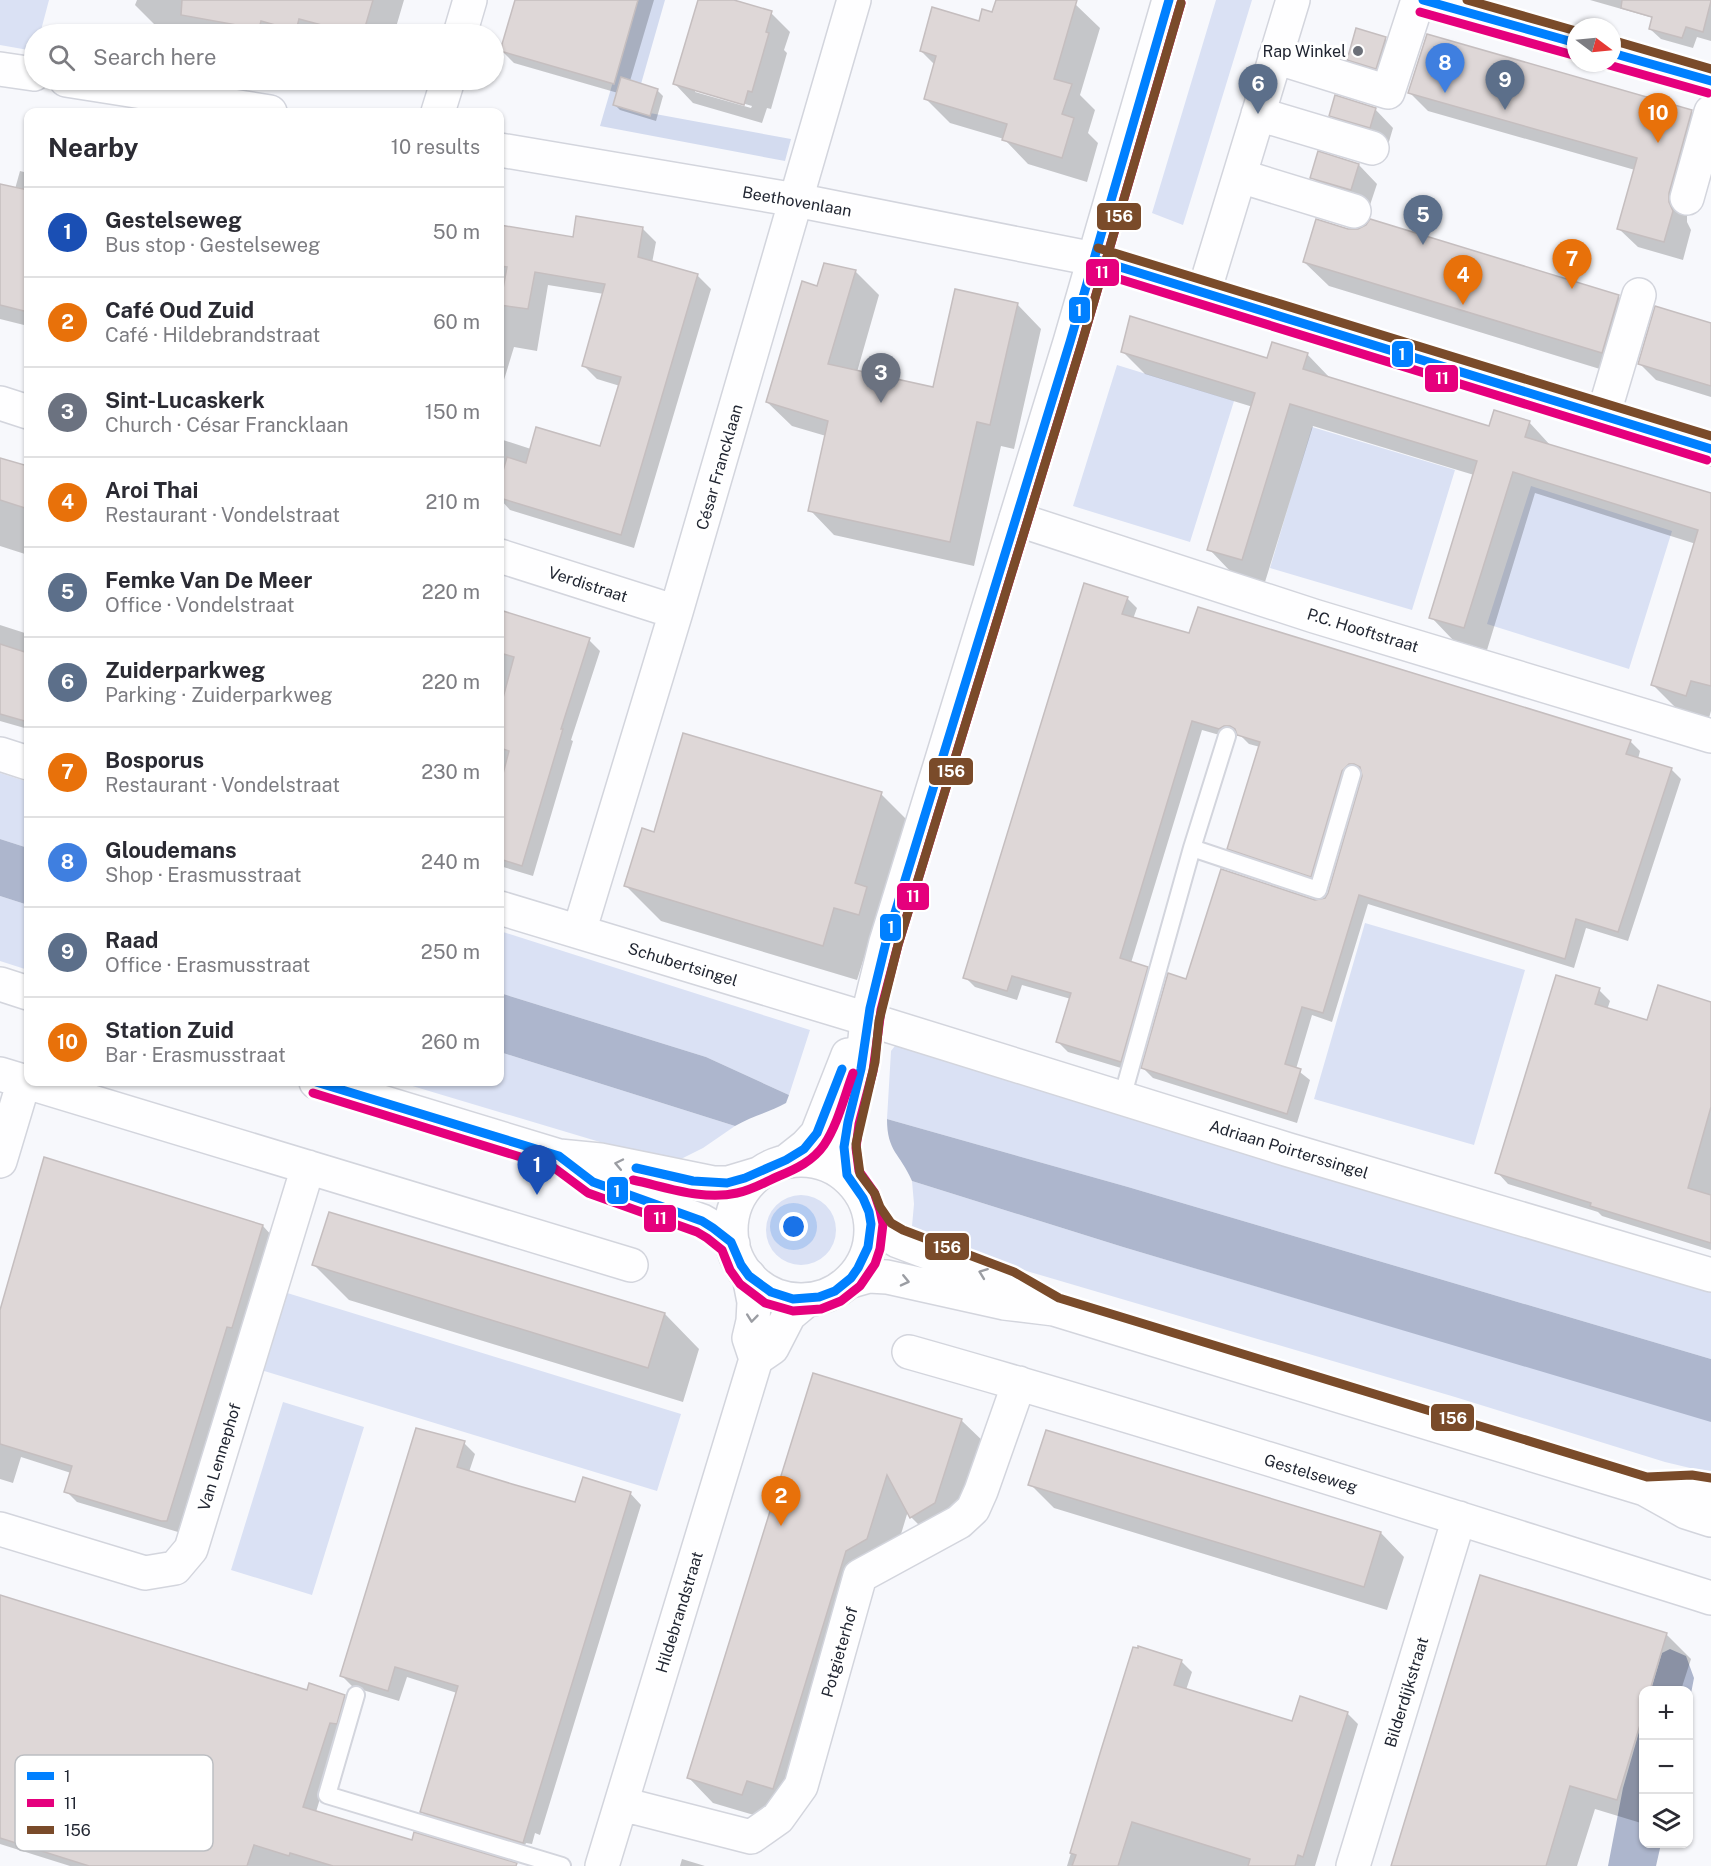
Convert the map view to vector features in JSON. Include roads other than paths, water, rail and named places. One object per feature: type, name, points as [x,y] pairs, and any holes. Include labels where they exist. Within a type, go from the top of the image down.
[{"type":"street","points":[[463,24],[470,0]]},
{"type":"street","name":"César Francklaan","points":[[579,932],[676,612],[854,0]]},
{"type":"street","points":[[849,1179],[844,1143],[863,1059],[867,1019],[886,942],[1016,519],[1169,0]]},
{"type":"street","points":[[1204,292],[1293,0]]},
{"type":"street","points":[[1275,57],[1388,92],[1418,0]]},
{"type":"street","points":[[1423,0],[1567,40]]},
{"type":"street","points":[[1621,56],[1711,81]]},
{"type":"street","points":[[0,69],[24,73]]},
{"type":"street","points":[[130,90],[244,108]]},
{"type":"street","points":[[439,108],[445,90]]},
{"type":"street","points":[[1687,198],[1711,112]]},
{"type":"street","points":[[1258,114],[1372,148]]},
{"type":"street","name":"Beethovenlaan","points":[[504,151],[796,200],[1094,259],[1711,450]]},
{"type":"street","points":[[1240,176],[1354,211]]},
{"type":"street","points":[[1603,416],[1639,295]]},
{"type":"street","points":[[0,403],[24,411]]},
{"type":"street","name":"P.C. Hooftstraat","points":[[1016,519],[1314,616],[1711,736]]},
{"type":"street","name":"Verdistraat","points":[[504,557],[676,612]]},
{"type":"street","points":[[0,754],[24,762]]},
{"type":"street","name":"Schubertsingel","points":[[504,909],[867,1019]]},
{"type":"street","points":[[0,984],[24,992]]},
{"type":"street","points":[[329,1086],[559,1156],[600,1160],[713,1183],[728,1183],[773,1167],[804,1160],[820,1162],[836,1169],[849,1179],[865,1200],[871,1228],[870,1243],[861,1264],[848,1282],[836,1291],[807,1300],[775,1295],[748,1276],[741,1266],[733,1244],[731,1228],[734,1213],[747,1185],[773,1167],[806,1146],[817,1134],[848,1055],[867,1019]]},
{"type":"street","name":"Adriaan Poirterssingel","points":[[867,1019],[1432,1193],[1711,1275]]},
{"type":"street","points":[[0,1161],[12,1077]]},
{"type":"street","points":[[42,1086],[632,1265]]},
{"type":"street","points":[[559,1156],[593,1182],[702,1221],[716,1228],[733,1244]]},
{"type":"street","name":"Van Lennephof","points":[[0,1529],[145,1573],[175,1568],[191,1549],[308,1167]]},
{"type":"street","points":[[869,1212],[883,1232],[898,1240],[1009,1283],[1054,1309]]},
{"type":"street","name":"Hildebrandstraat","points":[[602,1866],[756,1359],[749,1338],[754,1302],[748,1276]]},
{"type":"street","points":[[848,1282],[869,1276],[887,1277],[1004,1303],[1054,1309],[1645,1489],[1686,1512],[1711,1520]]},
{"type":"street","name":"Hildebrandstraat","points":[[756,1359],[772,1348],[789,1315],[807,1300]]},
{"type":"street","name":"Gestelseweg","points":[[909,1352],[1019,1383],[1711,1598]]},
{"type":"street","name":"Potgieterhof","points":[[622,1804],[751,1837],[778,1818],[801,1786],[860,1576],[959,1522],[973,1509],[1019,1383]]},
{"type":"street","points":[[1645,1489],[1691,1487],[1711,1490]]},
{"type":"street","name":"Bilderdijkstraat","points":[[1353,1866],[1459,1518]]},
{"type":"lane","points":[[1122,1098],[1192,848],[1227,736]]},
{"type":"lane","points":[[1192,848],[1318,890],[1352,774]]},
{"type":"lane","points":[[356,1695],[327,1795],[562,1866]]},
{"type":"place","name":"Rap Winkel","points":[[1358,51]]},
{"type":"place","name":"Gloudemans","points":[[1445,93]]},
{"type":"place","name":"Raad","points":[[1505,110]]},
{"type":"place","name":"Zuiderparkweg","points":[[1258,114]]},
{"type":"place","name":"Station Zuid","points":[[1658,143]]},
{"type":"place","name":"Femke Van De Meer","points":[[1423,245]]},
{"type":"place","name":"Bosporus","points":[[1572,289]]},
{"type":"place","name":"Aroi Thai","points":[[1463,305]]},
{"type":"place","name":"Sint-Lucaskerk","points":[[881,403]]},
{"type":"place","name":"Gestelseweg","points":[[537,1195]]},
{"type":"place","name":"Café Oud Zuid","points":[[781,1526]]}]
